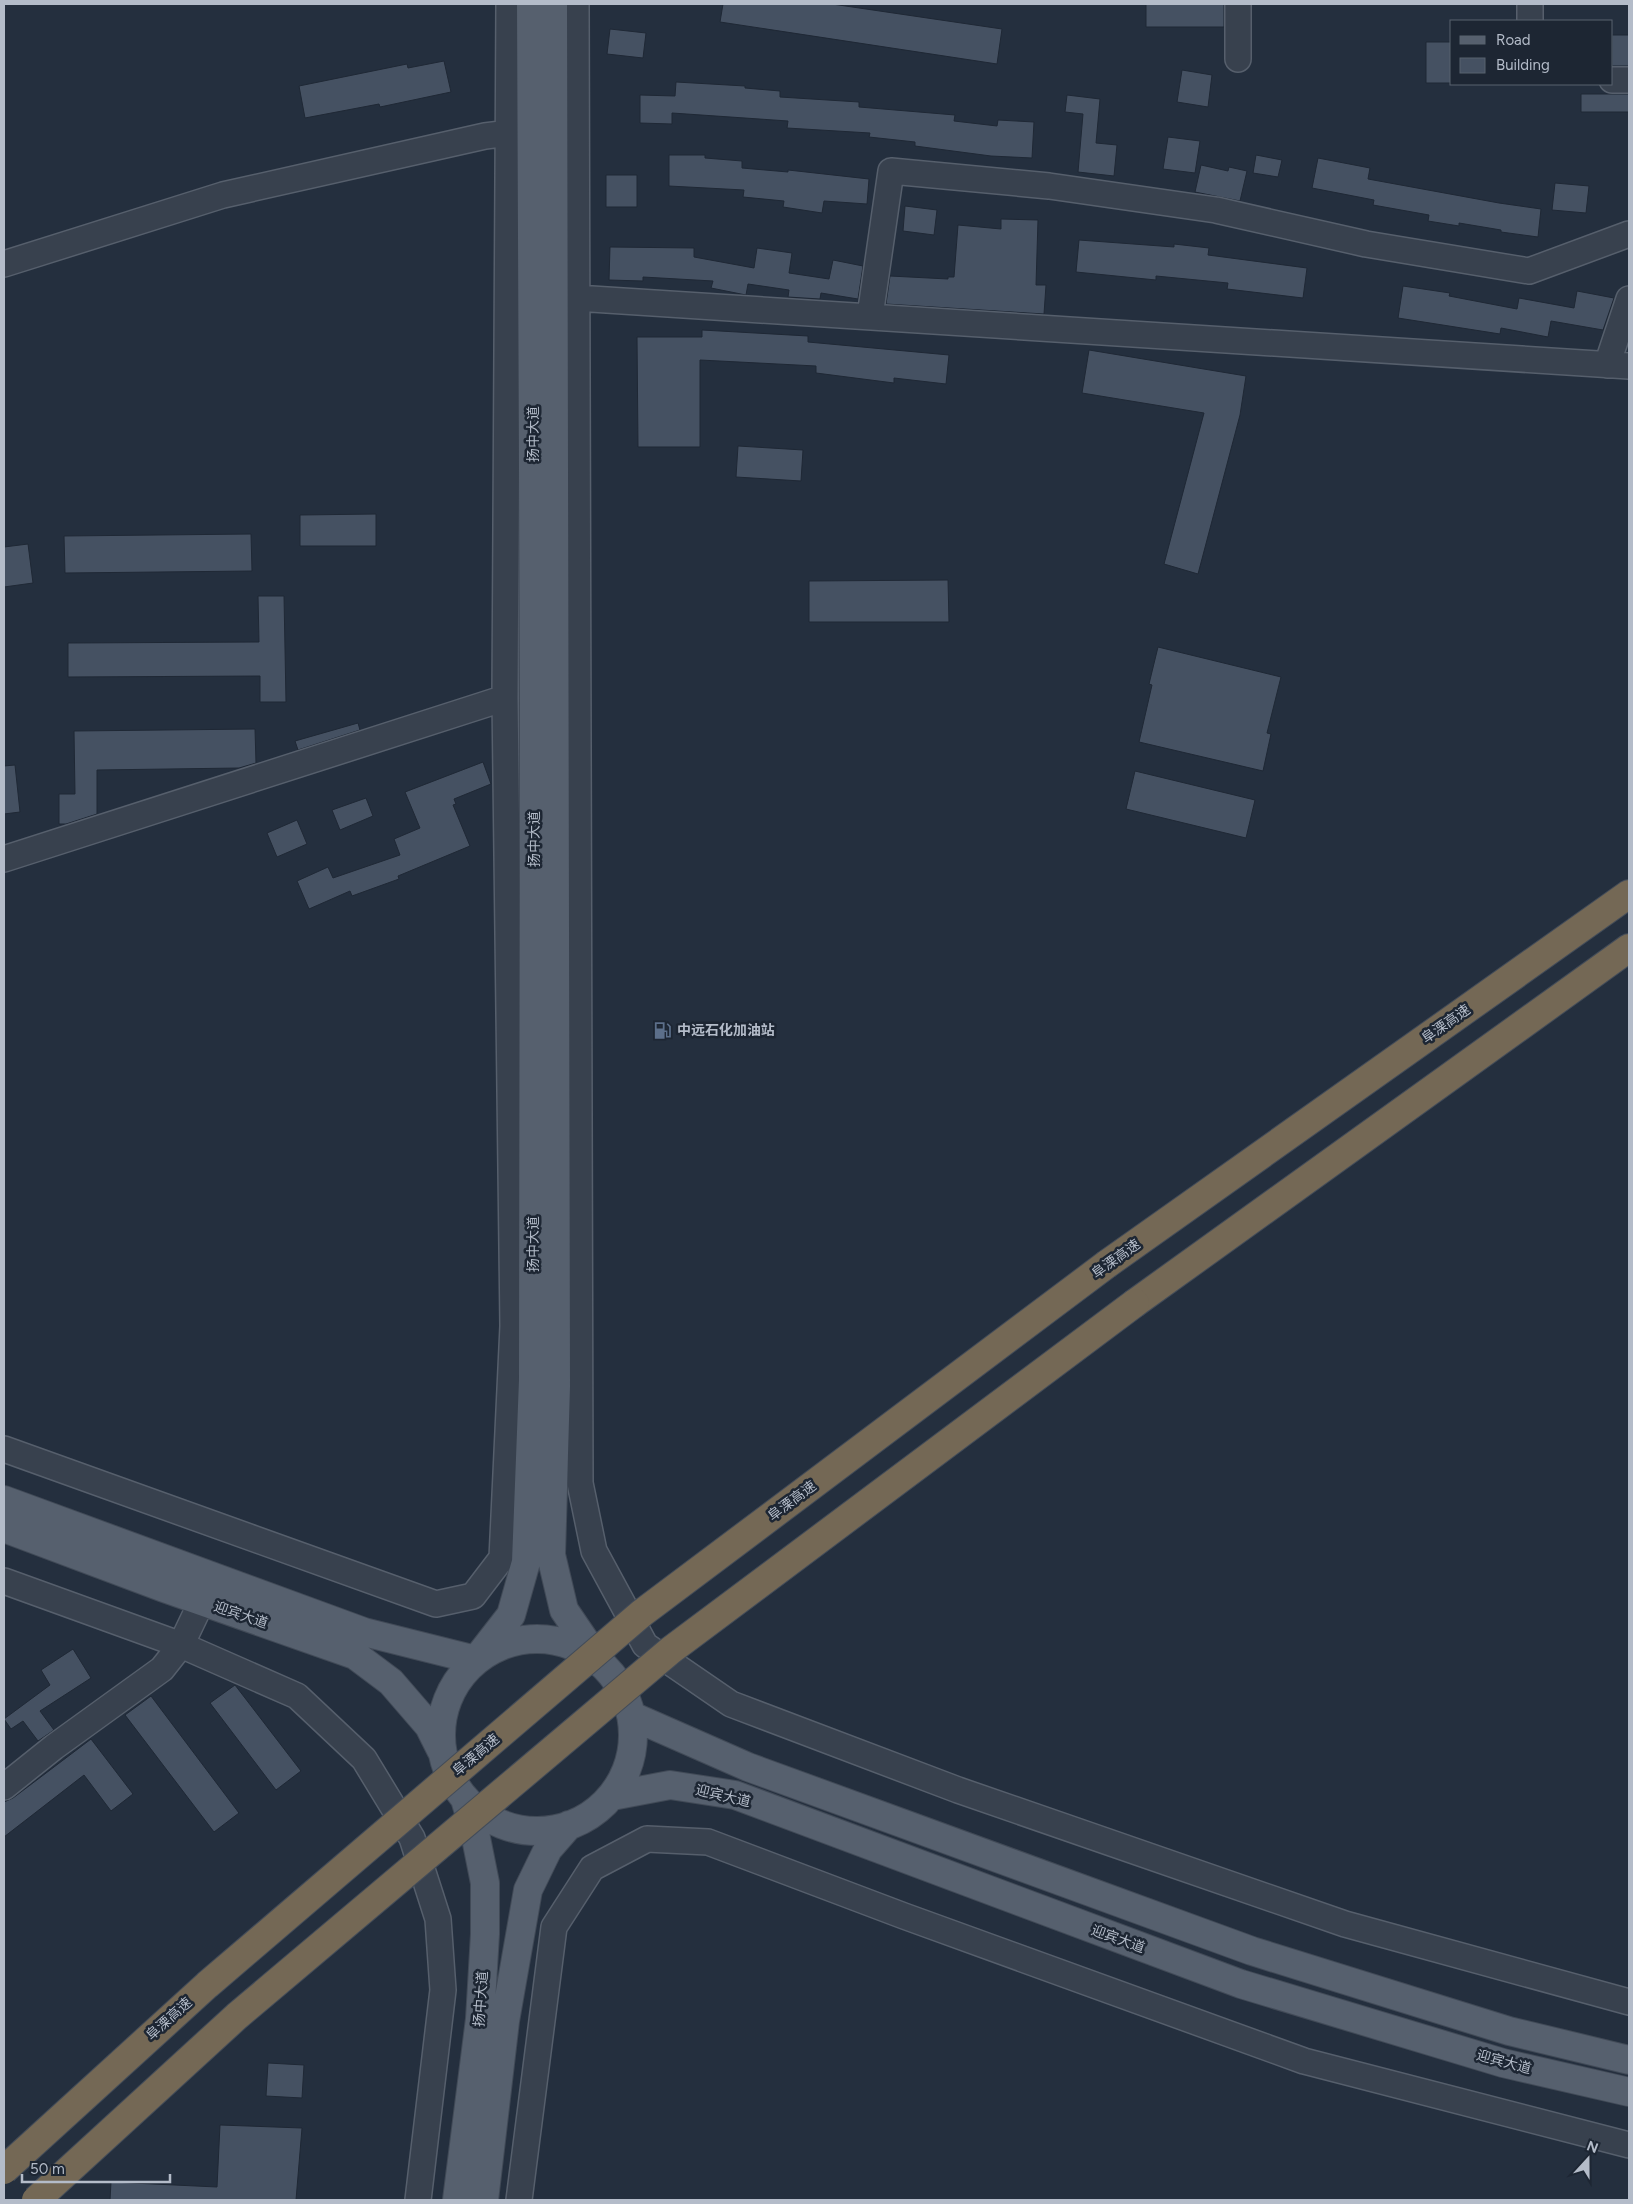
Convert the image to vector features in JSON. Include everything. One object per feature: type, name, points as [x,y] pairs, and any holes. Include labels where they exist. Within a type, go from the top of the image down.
[{"type":"highway","name":"阜溧高速","points":[[4,2170],[207,1985],[642,1613],[1107,1264],[1629,894]]},
{"type":"highway","points":[[36,2200],[237,2016],[671,1650],[1135,1303],[1629,948]]},
{"type":"main road","name":"扬中大道","points":[[476,1660],[511,1615],[526,1562],[533,1380],[534,670],[531,4]]},
{"type":"main road","name":"扬中大道","points":[[553,4],[532,131],[553,269],[556,1386],[551,1555],[564,1610],[598,1660]]},
{"type":"main road","name":"迎宾大道","points":[[4,1500],[364,1632],[476,1660]]},
{"type":"main road","name":"迎宾大道","points":[[4,1528],[355,1655],[391,1682],[428,1726],[442,1752]]},
{"type":"main road","points":[[537,1638],[570,1644],[598,1660],[620,1685],[632,1716],[633,1748],[626,1774],[612,1796],[593,1813],[569,1825],[542,1831],[513,1828],[487,1816],[466,1799],[451,1777],[442,1752],[441,1726],[447,1701],[459,1678],[476,1660],[505,1644],[537,1638]]},
{"type":"main road","points":[[632,1716],[748,1767],[1252,1952],[1509,2031],[1629,2060]]},
{"type":"main road","name":"迎宾大道","points":[[612,1796],[670,1784],[735,1795],[1241,1984],[1503,2062],[1629,2092]]},
{"type":"main road","name":"扬中大道","points":[[457,2200],[480,2019],[485,1934],[485,1884],[466,1799]]},
{"type":"main road","name":"扬中大道","points":[[484,2200],[505,2021],[528,1890],[548,1849],[569,1825]]},
{"type":"street","points":[[4,1449],[436,1604],[473,1596],[502,1558],[513,1326],[505,698],[532,131],[509,4]]},
{"type":"street","points":[[576,4],[580,1483],[594,1551],[646,1644],[731,1704],[958,1790],[1344,1924],[1629,2002]]},
{"type":"street","points":[[1238,4],[1238,60]]},
{"type":"street","points":[[1530,4],[1530,20]]},
{"type":"street","points":[[1613,80],[1629,80]]},
{"type":"street","points":[[4,264],[223,195],[484,136],[532,131]]},
{"type":"street","points":[[870,316],[891,171],[1049,186],[1216,210],[1366,244],[1529,271],[1629,234]]},
{"type":"street","points":[[553,269],[575,272],[576,298]]},
{"type":"street","points":[[576,298],[1618,365],[1629,299]]},
{"type":"street","points":[[4,858],[505,698]]},
{"type":"street","points":[[4,1581],[181,1645],[297,1696],[364,1759],[412,1838],[438,1919],[444,1990],[418,2200]]},
{"type":"street","points":[[4,1787],[54,1747],[162,1669],[181,1645],[202,1601]]},
{"type":"street","points":[[519,2200],[554,1927],[592,1868],[647,1839],[708,1842],[904,1916],[1304,2061],[1629,2145]]},
{"type":"building","points":[[723,4],[832,4],[1002,29],[997,64],[720,22]]},
{"type":"building","points":[[1146,4],[1224,4],[1224,27],[1146,27]]},
{"type":"building","points":[[610,29],[646,33],[643,58],[607,54]]},
{"type":"building","points":[[1613,35],[1629,35],[1629,66],[1613,66]]},
{"type":"building","points":[[1426,42],[1450,42],[1450,83],[1426,83]]},
{"type":"building","points":[[444,61],[451,92],[380,107],[379,104],[305,118],[299,86],[407,64],[408,68]]},
{"type":"building","points":[[1182,70],[1212,75],[1208,107],[1177,102]]},
{"type":"building","points":[[676,82],[745,86],[745,88],[780,91],[780,97],[859,102],[859,107],[955,115],[954,121],[997,126],[998,120],[1034,122],[1032,158],[991,156],[915,146],[915,142],[869,137],[870,133],[787,128],[788,121],[672,113],[672,124],[640,123],[640,95],[675,96]]},
{"type":"building","points":[[1581,94],[1629,94],[1629,112],[1581,112]]},
{"type":"building","points":[[1067,95],[1100,99],[1096,143],[1117,145],[1114,176],[1078,172],[1083,114],[1065,112]]},
{"type":"building","points":[[1168,137],[1200,141],[1195,173],[1163,169]]},
{"type":"building","points":[[669,155],[705,155],[705,158],[742,161],[742,168],[788,172],[788,170],[869,179],[867,204],[824,201],[822,213],[783,207],[784,201],[743,197],[744,190],[669,186]]},
{"type":"building","points":[[1256,155],[1282,160],[1278,177],[1253,173]]},
{"type":"building","points":[[1318,158],[1370,168],[1368,179],[1541,209],[1538,237],[1501,232],[1501,230],[1459,223],[1459,226],[1428,221],[1429,215],[1373,205],[1374,200],[1312,188]]},
{"type":"building","points":[[1201,165],[1228,171],[1229,167],[1247,171],[1240,201],[1195,192]]},
{"type":"building","points":[[606,175],[637,175],[637,207],[606,207]]},
{"type":"building","points":[[1555,183],[1589,186],[1586,213],[1552,210]]},
{"type":"building","points":[[905,206],[937,210],[934,235],[903,231]]},
{"type":"building","points":[[1001,219],[1038,220],[1036,285],[1046,285],[1044,314],[886,304],[890,276],[948,279],[948,277],[954,277],[958,225],[1001,229]]},
{"type":"building","points":[[1079,240],[1174,247],[1174,244],[1209,248],[1208,255],[1307,268],[1303,298],[1227,289],[1228,283],[1156,276],[1156,280],[1076,272]]},
{"type":"building","points":[[610,247],[694,248],[694,257],[754,268],[757,248],[792,253],[789,273],[829,279],[833,260],[863,266],[858,299],[821,293],[820,299],[788,297],[789,290],[748,284],[746,295],[711,288],[713,281],[643,277],[643,281],[609,280]]},
{"type":"building","points":[[1403,286],[1450,293],[1449,296],[1517,309],[1519,298],[1574,308],[1577,291],[1614,298],[1603,330],[1551,321],[1548,337],[1501,328],[1500,334],[1398,318]]},
{"type":"building","points":[[702,330],[808,336],[808,342],[949,355],[946,384],[894,378],[894,383],[816,373],[816,366],[700,360],[700,447],[638,447],[637,337],[702,337]]},
{"type":"building","points":[[1089,350],[1246,376],[1240,415],[1198,574],[1164,564],[1204,413],[1082,393]]},
{"type":"building","points":[[738,446],[803,450],[801,481],[736,477]]},
{"type":"building","points":[[376,514],[376,546],[300,546],[300,515]]},
{"type":"building","points":[[251,534],[252,571],[65,573],[64,536]]},
{"type":"building","points":[[28,544],[33,583],[4,587],[4,547]]},
{"type":"building","points":[[948,580],[949,622],[809,622],[809,581]]},
{"type":"building","points":[[258,596],[284,596],[286,702],[260,702],[260,676],[68,677],[68,643],[259,642]]},
{"type":"building","points":[[1158,647],[1281,677],[1267,733],[1271,734],[1263,771],[1139,742],[1152,685],[1149,684]]},
{"type":"building","points":[[358,723],[360,730],[298,750],[295,741]]},
{"type":"building","points":[[255,729],[256,763],[239,768],[97,770],[97,814],[66,824],[59,824],[59,794],[75,794],[74,731]]},
{"type":"building","points":[[483,762],[491,784],[454,799],[456,804],[453,805],[470,846],[398,876],[399,879],[352,896],[350,891],[309,909],[297,881],[328,867],[333,878],[400,855],[394,839],[420,828],[405,792]]},
{"type":"building","points":[[15,765],[20,812],[4,814],[4,766]]},
{"type":"building","points":[[1135,771],[1255,800],[1246,838],[1126,809]]},
{"type":"building","points":[[366,798],[373,816],[340,830],[332,810]]},
{"type":"building","points":[[297,820],[307,844],[277,857],[267,833]]},
{"type":"building","points":[[73,1649],[91,1678],[40,1711],[54,1730],[38,1741],[23,1721],[11,1729],[4,1719],[50,1685],[41,1670]]},
{"type":"building","points":[[235,1685],[301,1771],[276,1790],[210,1703]]},
{"type":"building","points":[[151,1696],[239,1813],[214,1832],[125,1715]]},
{"type":"building","points":[[91,1739],[133,1794],[111,1811],[84,1775],[4,1837],[4,1802],[13,1798]]},
{"type":"building","points":[[268,2063],[304,2065],[302,2098],[266,2096]]},
{"type":"building","points":[[220,2125],[302,2128],[296,2200],[110,2200],[111,2182],[217,2187]]},
{"type":"place","name":"中远石化加油站","points":[[663,1030]]}]
